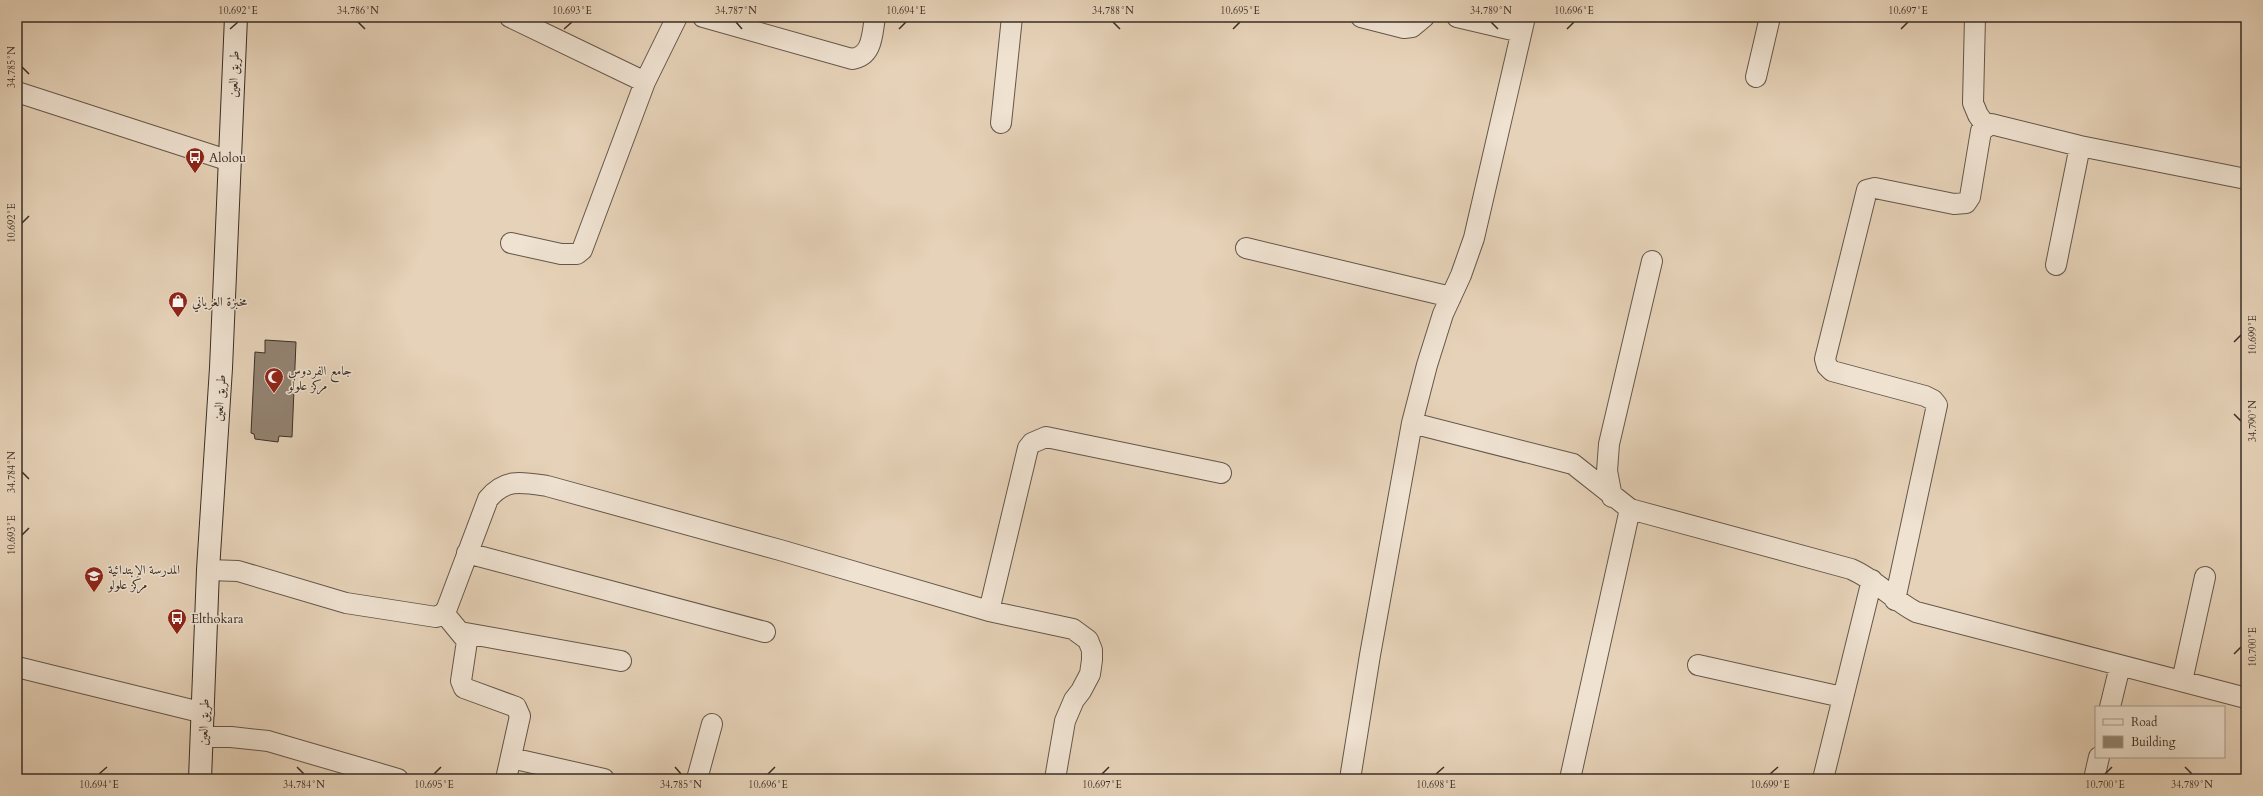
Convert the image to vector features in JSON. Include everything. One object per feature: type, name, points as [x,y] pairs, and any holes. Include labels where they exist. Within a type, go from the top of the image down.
[{"type":"main road","name":"طريق العين","points":[[200,779],[204,713],[208,570],[220,376],[236,17]]},
{"type":"street","points":[[510,17],[645,82]]},
{"type":"street","points":[[511,243],[561,254],[577,254],[582,250],[645,82],[677,17]]},
{"type":"street","points":[[703,17],[852,59],[861,58],[868,51],[875,17]]},
{"type":"street","points":[[1001,123],[1012,17]]},
{"type":"street","points":[[1361,17],[1404,28],[1412,27],[1424,17]]},
{"type":"street","points":[[1350,779],[1370,655],[1412,423],[1426,365],[1474,238],[1523,25],[1457,17]]},
{"type":"street","points":[[1756,77],[1770,17]]},
{"type":"street","points":[[1975,17],[1973,103],[1978,115],[1986,126]]},
{"type":"street","points":[[17,92],[230,161]]},
{"type":"street","points":[[1895,600],[1937,405],[1934,400],[1925,396],[1832,371],[1827,366],[1825,359],[1867,190],[1875,188],[1954,204],[1966,203],[1970,197],[1981,131],[1986,126],[1991,124],[2080,146],[2246,179]]},
{"type":"street","points":[[2056,265],[2080,146]]},
{"type":"street","points":[[1246,248],[1451,298]]},
{"type":"street","points":[[1612,497],[1607,472],[1609,444],[1652,261]]},
{"type":"street","points":[[1412,423],[1573,464],[1598,483],[1612,497],[1630,509],[1842,566],[1860,573],[1872,580],[1895,600],[1926,615],[2246,698]]},
{"type":"street","points":[[989,611],[1028,448],[1032,442],[1046,438],[1221,473]]},
{"type":"street","points":[[208,570],[238,571],[346,602],[436,617],[444,613],[450,601],[488,499],[496,489],[509,484],[524,482],[547,486],[772,548],[989,611],[1073,629],[1088,640],[1092,650],[1090,674],[1081,691],[1074,700],[1065,721],[1055,779]]},
{"type":"street","points":[[1570,779],[1630,509]]},
{"type":"street","points":[[467,553],[765,632]]},
{"type":"street","points":[[2182,681],[2205,577]]},
{"type":"street","points":[[1823,779],[1872,580]]},
{"type":"street","points":[[444,613],[460,632],[467,644],[461,681],[464,688],[516,707],[520,716],[506,779]]},
{"type":"street","points":[[460,632],[621,660]]},
{"type":"street","points":[[1698,665],[1842,698]]},
{"type":"street","points":[[2110,706],[2120,666]]},
{"type":"street","points":[[17,667],[204,713]]},
{"type":"street","points":[[697,779],[712,724]]},
{"type":"street","points":[[203,737],[231,737],[268,741],[398,779]]},
{"type":"street","points":[[511,758],[604,779]]},
{"type":"street","points":[[2094,779],[2099,758]]},
{"type":"building","name":"جامع الفردوس مركز علولو","points":[[265,340],[296,342],[292,437],[279,436],[278,442],[255,439],[254,434],[251,433],[255,352],[265,353]]},
{"type":"place","name":"Alolou","points":[[195,174]]},
{"type":"place","name":"مخبزة الغرياني","points":[[178,318]]},
{"type":"place","name":"جامع الفردوس مركز علولو","points":[[274,394]]},
{"type":"place","name":"المدرسة الإبتدائية مركز علولو","points":[[94,593]]},
{"type":"place","name":"Elthokara","points":[[177,635]]}]
